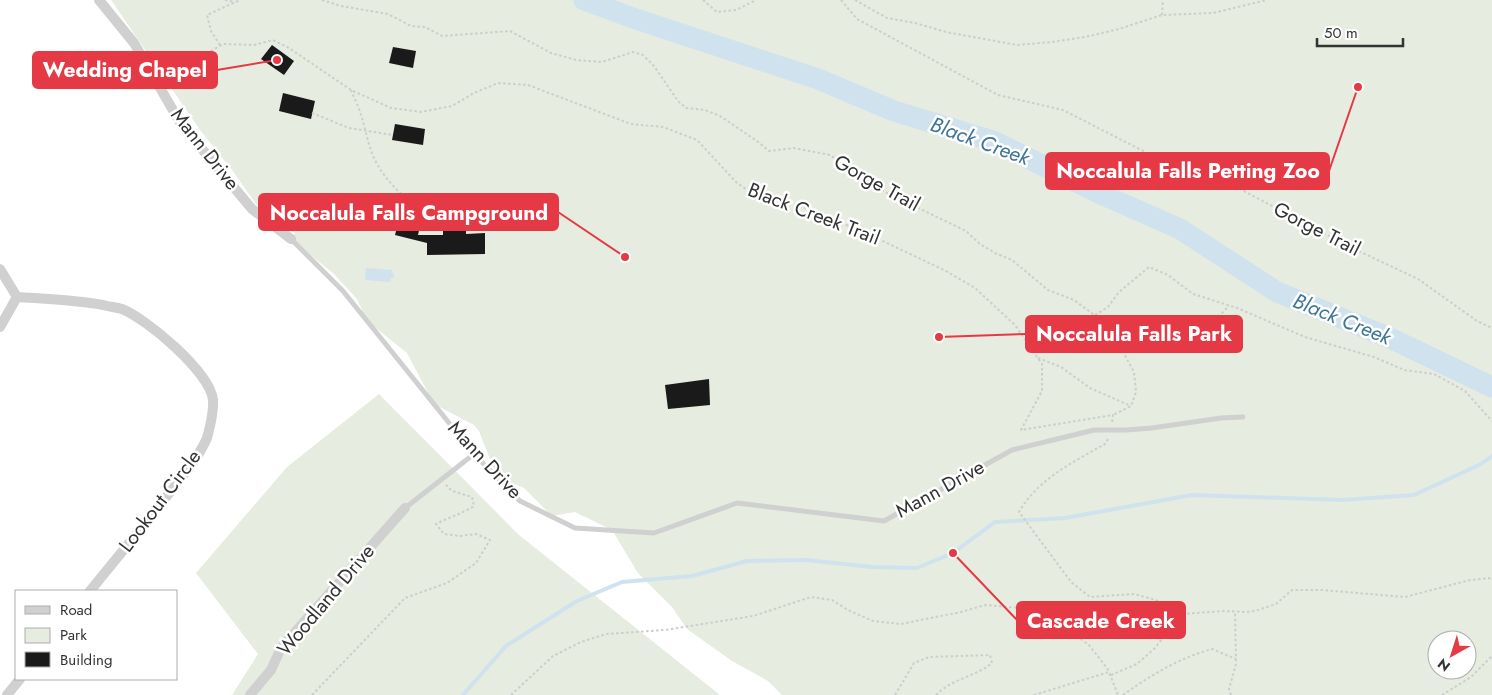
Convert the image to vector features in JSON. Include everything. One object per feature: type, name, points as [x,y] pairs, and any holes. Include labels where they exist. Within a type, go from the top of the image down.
[{"type":"street","name":"Mann Drive","points":[[99,0],[134,43],[182,124],[252,209],[291,239]]},
{"type":"street","points":[[0,269],[17,297],[0,327]]},
{"type":"street","name":"Lookout Circle","points":[[17,297],[84,302],[121,309],[138,317],[194,366],[208,384],[213,400],[211,420],[206,438],[199,452],[159,506],[91,590]]},
{"type":"street","name":"Woodland Drive","points":[[250,695],[270,670],[280,648],[405,508]]},
{"type":"street","points":[[7,695],[19,680]]},
{"type":"lane","name":"Mann Drive","points":[[291,239],[343,292],[474,454],[520,501],[575,528],[654,533],[737,503],[884,521],[1012,450],[1094,430],[1152,428],[1221,418],[1243,418]]},
{"type":"lane","points":[[405,508],[474,454]]},
{"type":"path","points":[[225,0],[235,2]]},
{"type":"path","points":[[202,56],[220,45],[211,31],[207,15],[240,0]]},
{"type":"path","name":"Gorge Trail","points":[[322,0],[341,6],[388,14],[410,26],[425,27],[442,36],[510,31],[551,53],[576,60],[602,62],[633,52],[643,55],[654,66],[678,101],[686,108],[705,110],[720,116],[769,151],[794,148],[830,155],[883,191],[910,202],[966,231],[980,244],[1012,260],[1048,290],[1074,300],[1095,315],[1106,335],[1122,352],[1134,372],[1136,392],[1131,406]]},
{"type":"path","points":[[703,0],[717,12],[736,10],[756,0]]},
{"type":"path","name":"Gorge Trail","points":[[841,0],[857,19],[998,95],[1063,110],[1155,157],[1240,189],[1348,246],[1418,279],[1477,321],[1492,328]]},
{"type":"path","points":[[854,0],[887,18],[966,36],[1017,44],[1052,42],[1119,29],[1162,15],[1212,13],[1267,0]]},
{"type":"path","points":[[1162,15],[1163,0]]},
{"type":"path","name":"Black Creek Trail","points":[[220,45],[254,45],[273,40],[289,48],[351,90],[391,108],[421,112],[452,106],[474,93],[498,84],[528,85],[631,124],[663,127],[697,140],[737,183],[752,193],[776,196],[868,234],[946,271],[976,288],[1014,326],[1042,364],[1042,391],[1022,430],[1113,415]]},
{"type":"path","points":[[351,90],[376,161],[405,199],[429,217]]},
{"type":"path","points":[[312,113],[350,128],[393,135]]},
{"type":"path","points":[[1095,315],[1108,308],[1119,292],[1148,266],[1168,275],[1193,294],[1230,305],[1305,337],[1374,357],[1404,370],[1434,374],[1465,391],[1492,421]]},
{"type":"path","points":[[1101,324],[1157,337],[1180,332],[1204,330],[1230,305]]},
{"type":"path","points":[[1032,352],[1044,339],[1071,336],[1082,344],[1092,342],[1106,335]]},
{"type":"path","points":[[1036,357],[1060,367],[1090,388],[1131,406]]},
{"type":"path","points":[[1131,406],[1113,415],[1112,430],[1105,444],[1061,468],[1026,499],[1018,512],[1071,582],[1090,597],[1134,594],[1156,600],[1181,614],[1235,612],[1255,611],[1276,604],[1292,590],[1322,590],[1405,597],[1470,580],[1492,578]]},
{"type":"path","points":[[312,695],[405,598],[447,583],[476,563],[490,540],[476,534],[460,536],[444,534],[436,524],[450,516],[465,512],[474,506],[472,497],[452,491],[440,480]]},
{"type":"path","points":[[511,695],[553,656],[581,642],[606,634],[665,630],[753,616],[811,597],[832,600],[848,610],[873,621],[901,624],[961,612],[985,604],[1030,609],[1061,624],[1089,645],[1110,673],[1118,695]]},
{"type":"path","points":[[1231,695],[1229,689],[1236,659],[1235,612]]},
{"type":"path","points":[[1034,695],[1137,664],[1155,648],[1181,614]]},
{"type":"path","points":[[1123,695],[1153,674],[1190,655],[1212,649],[1236,659]]},
{"type":"path","points":[[895,695],[914,663],[929,657],[990,655],[992,663],[982,671],[943,688],[936,695]]},
{"type":"path","points":[[1442,695],[1471,677],[1492,656]]},
{"type":"green space","points":[[111,0],[1492,0],[1492,695],[782,695],[768,681],[732,661],[687,629],[672,607],[638,573],[612,530],[575,512],[552,516],[524,488],[497,477],[479,431],[474,425],[434,404],[407,353],[367,321],[357,299],[334,274],[291,239],[295,233],[268,221],[232,170],[200,130]]},
{"type":"green space","points":[[379,394],[519,535],[720,695],[232,695],[258,654],[196,573],[287,467]]},
{"type":"water","points":[[366,268],[392,270],[394,278],[391,278],[390,282],[365,280]]},
{"type":"building","points":[[272,45],[294,61],[284,75],[261,59]]},
{"type":"building","points":[[393,47],[416,51],[413,68],[389,63]]},
{"type":"building","points":[[283,93],[315,101],[311,119],[279,111]]},
{"type":"building","points":[[395,124],[425,129],[423,145],[392,140]]},
{"type":"building","points":[[400,215],[421,221],[418,235],[443,235],[443,223],[466,223],[466,234],[485,233],[485,254],[427,255],[427,243],[395,235]]},
{"type":"building","points":[[709,379],[710,405],[668,409],[665,385]]},
{"type":"waterway","name":"Black Creek","points":[[584,0],[818,79],[894,111],[993,141],[1103,195],[1180,229],[1277,292],[1390,338],[1492,387]]},
{"type":"waterway","points":[[463,695],[506,646],[577,601],[622,582],[692,576],[747,561],[806,560],[872,567],[917,568],[953,553],[995,522],[1065,518],[1192,495],[1343,500],[1414,495],[1481,464],[1492,456]]},
{"type":"place","name":"Wedding Chapel","points":[[277,60]]},
{"type":"place","name":"Noccalula Falls Petting Zoo","points":[[1358,87]]},
{"type":"place","name":"Noccalula Falls Campground","points":[[625,257]]},
{"type":"place","name":"Noccalula Falls Park","points":[[939,337]]},
{"type":"place","name":"Cascade Creek","points":[[953,553]]}]
